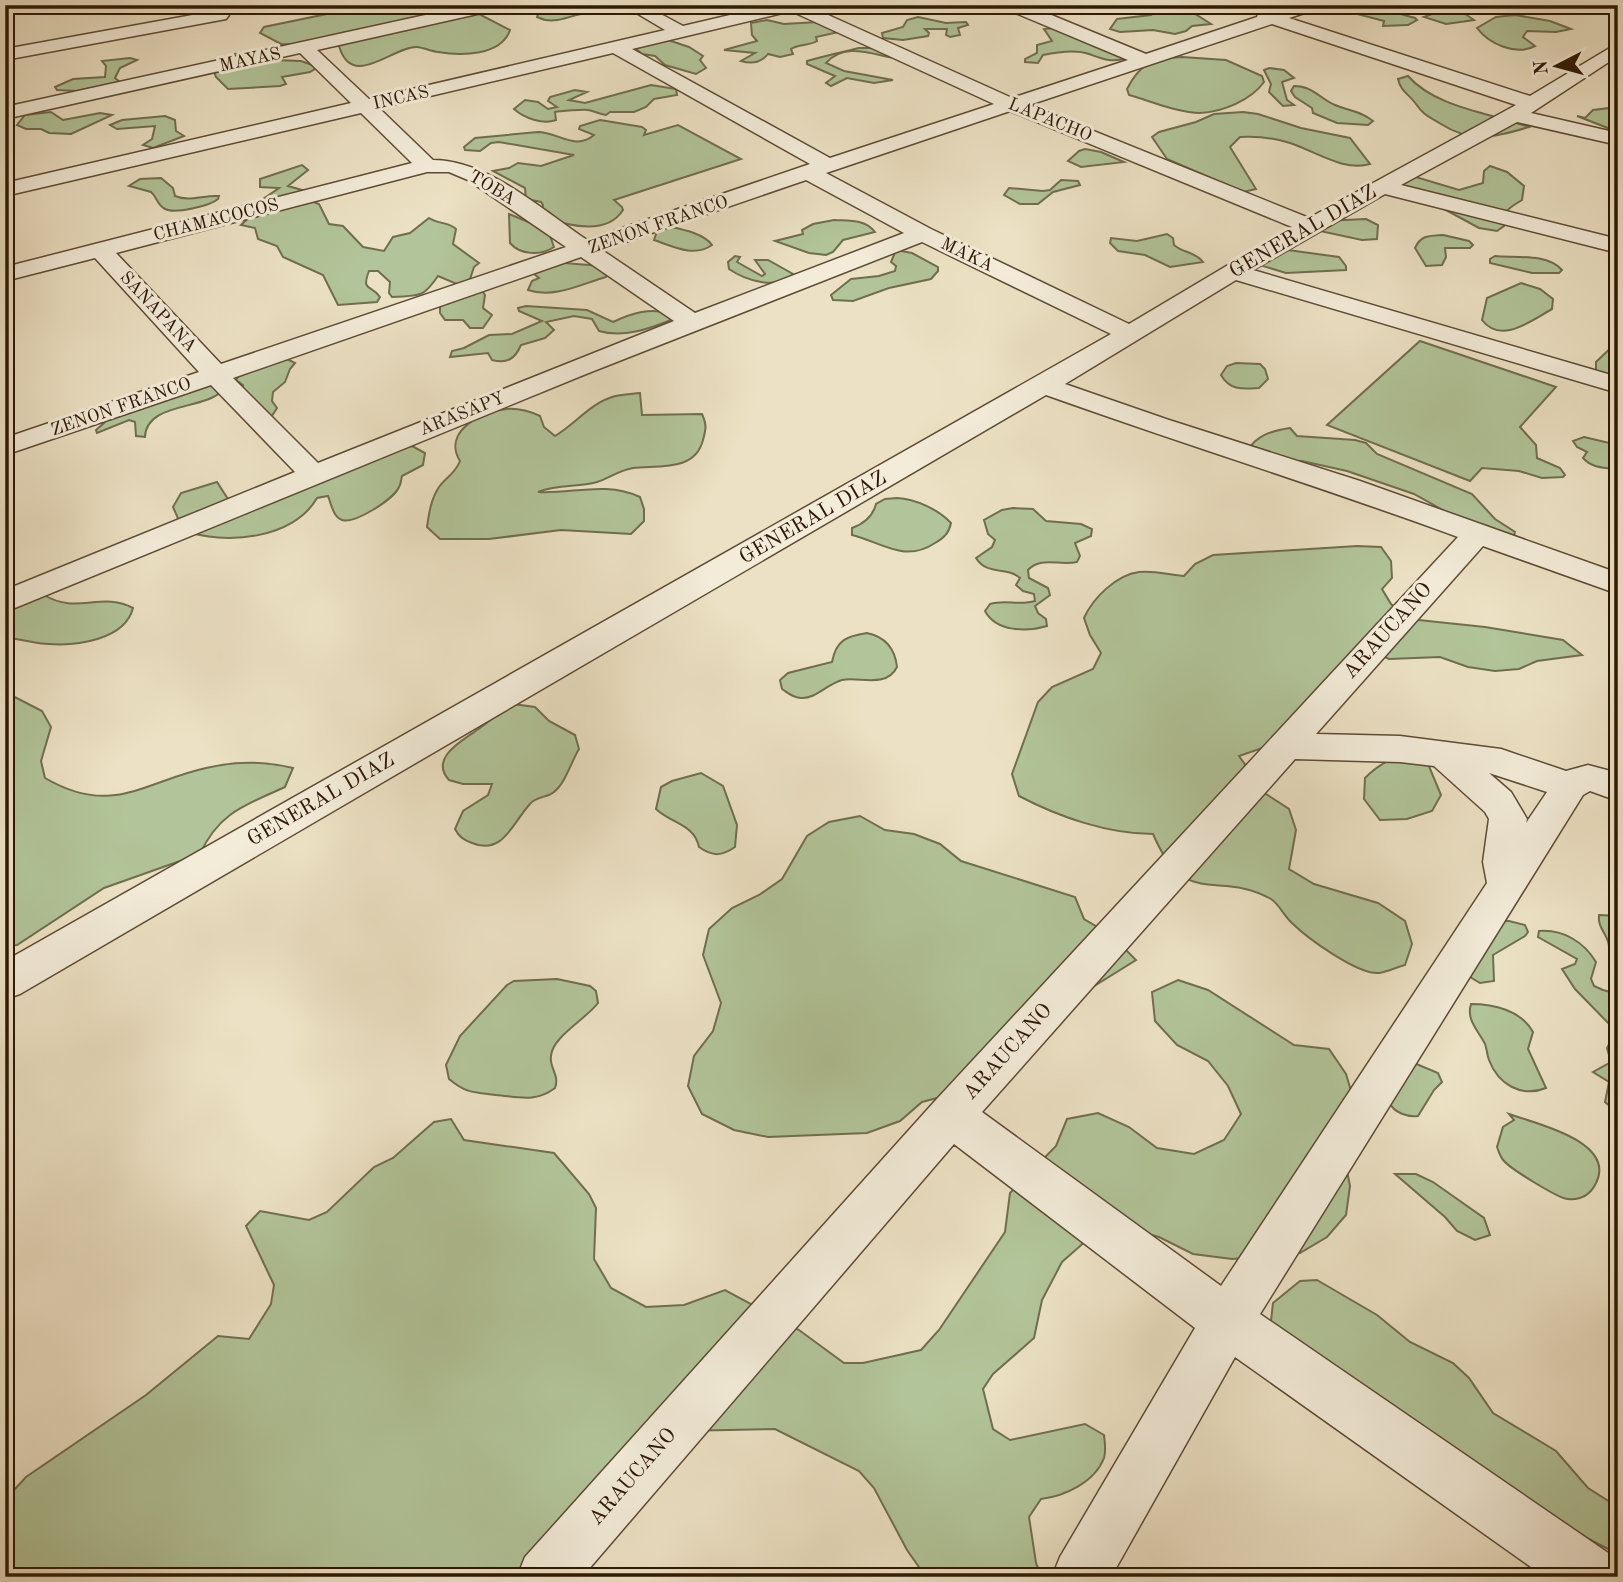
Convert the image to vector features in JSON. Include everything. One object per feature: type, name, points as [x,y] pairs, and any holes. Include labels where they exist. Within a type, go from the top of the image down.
[{"type":"street","name":"MAYAS","points":[[5,113],[495,5]]},
{"type":"street","points":[[631,5],[681,32]]},
{"type":"street","points":[[1012,5],[1148,61]]},
{"type":"street","name":"ZENON FRANCO","points":[[5,447],[818,169],[1311,5]]},
{"type":"street","name":"INCAS","points":[[5,190],[795,6]]},
{"type":"street","name":"LAPACHO","points":[[795,6],[1014,106],[1310,226]]},
{"type":"street","points":[[1247,10],[1522,109],[1618,139]]},
{"type":"street","points":[[5,55],[220,15]]},
{"type":"street","points":[[306,48],[427,166]]},
{"type":"street","name":"MAKA","points":[[617,48],[923,234],[1128,333]]},
{"type":"street","name":"GENERAL DIAZ","points":[[5,982],[1044,385],[1310,226],[1522,109],[1615,52]]},
{"type":"street","name":"CHAMACOCOS","points":[[5,274],[427,166]]},
{"type":"street","name":"TOBA","points":[[427,166],[451,166],[476,175],[691,322]]},
{"type":"street","points":[[1382,187],[1618,246]]},
{"type":"street","name":"ARASAPY","points":[[5,602],[313,474],[691,322],[923,234]]},
{"type":"street","name":"SANAPANA","points":[[101,250],[216,375],[313,474]]},
{"type":"street","points":[[1234,272],[1618,384]]},
{"type":"street","points":[[1044,385],[1156,425],[1349,487],[1618,584]]},
{"type":"street","name":"ARAUCANO","points":[[545,1577],[951,1115],[1478,533]]},
{"type":"street","points":[[1284,746],[1399,749],[1501,762],[1570,786]]},
{"type":"street","points":[[1444,755],[1498,802],[1508,819],[1502,862],[1507,886]]},
{"type":"street","points":[[1080,1577],[1227,1321],[1570,786],[1578,778],[1591,777],[1618,788]]},
{"type":"street","points":[[951,1115],[1227,1321],[1594,1577]]},
{"type":"green space","points":[[354,5],[469,5],[475,12],[510,30],[498,45],[479,52],[447,53],[417,47],[363,66],[353,65],[345,59],[339,46],[281,44],[260,33],[264,27],[346,10]]},
{"type":"green space","points":[[546,5],[625,5],[615,10],[554,20],[537,17],[539,12],[552,9]]},
{"type":"green space","points":[[1161,7],[1192,12],[1211,24],[1192,26],[1175,34],[1153,30],[1120,32],[1110,29],[1117,19],[1151,15]]},
{"type":"green space","points":[[1455,7],[1474,20],[1446,24],[1424,17],[1432,14],[1436,8]]},
{"type":"green space","points":[[1379,8],[1417,20],[1408,25],[1383,26],[1384,21],[1357,14],[1360,10]]},
{"type":"green space","points":[[1515,15],[1550,21],[1571,29],[1556,32],[1527,31],[1523,37],[1535,46],[1520,50],[1503,47],[1488,39],[1477,28],[1496,17]]},
{"type":"green space","points":[[918,17],[946,23],[966,22],[968,25],[958,28],[960,35],[950,37],[946,35],[947,29],[925,29],[929,33],[928,36],[903,40],[883,38],[882,33],[903,27],[907,20]]},
{"type":"green space","points":[[767,20],[784,24],[818,22],[839,32],[816,37],[817,41],[814,43],[794,47],[791,49],[793,54],[780,57],[768,54],[756,62],[741,61],[755,53],[724,50],[757,41],[752,35],[751,23]]},
{"type":"green space","points":[[1065,27],[1127,58],[1112,60],[1084,52],[1066,52],[1043,55],[1038,63],[1025,62],[1025,59],[1037,53],[1037,45],[1052,41],[1044,29]]},
{"type":"green space","points":[[665,39],[689,47],[703,56],[700,60],[706,68],[696,74],[665,65],[655,56],[642,54],[636,49]]},
{"type":"green space","points":[[859,48],[873,48],[894,58],[849,51],[826,63],[844,71],[893,80],[874,83],[847,78],[831,86],[826,83],[835,76],[807,64],[807,61]]},
{"type":"green space","points":[[267,52],[274,60],[301,61],[318,67],[310,72],[282,77],[286,84],[280,86],[228,89],[216,77],[214,72],[232,60],[235,54]]},
{"type":"green space","points":[[1182,57],[1226,60],[1262,76],[1264,82],[1236,104],[1200,113],[1174,109],[1129,95],[1127,89],[1143,68],[1163,59]]},
{"type":"green space","points":[[130,58],[137,60],[120,68],[115,78],[120,82],[77,91],[57,90],[55,87],[73,79],[105,77],[106,66],[102,61]]},
{"type":"green space","points":[[1264,70],[1284,70],[1294,78],[1282,82],[1287,100],[1294,105],[1283,106],[1269,92],[1271,84]]},
{"type":"green space","points":[[1408,76],[1433,96],[1449,103],[1529,127],[1484,137],[1452,130],[1425,114],[1403,90],[1398,79]]},
{"type":"green space","points":[[651,85],[676,89],[677,95],[654,99],[646,107],[634,112],[610,112],[606,115],[586,110],[555,112],[556,120],[545,122],[534,120],[514,109],[525,100],[538,102],[548,109],[557,107],[548,101],[550,97],[575,90],[587,92],[569,100],[585,103]]},
{"type":"green space","points":[[1294,86],[1311,90],[1335,105],[1373,121],[1368,125],[1337,123],[1313,113],[1312,108],[1295,97],[1291,91]]},
{"type":"green space","points":[[1618,107],[1618,132],[1577,116],[1585,118],[1593,110]]},
{"type":"green space","points":[[51,112],[63,120],[100,113],[112,115],[71,134],[49,133],[17,125],[25,115]]},
{"type":"green space","points":[[1243,112],[1350,138],[1370,164],[1360,166],[1340,163],[1284,141],[1240,137],[1230,147],[1256,189],[1243,192],[1167,159],[1152,137],[1159,132],[1214,114]]},
{"type":"green space","points":[[165,116],[175,120],[176,131],[184,136],[153,148],[143,145],[152,139],[155,126],[117,129],[110,125],[122,120]]},
{"type":"green space","points":[[600,120],[642,127],[646,130],[644,135],[678,125],[741,159],[614,200],[623,210],[616,218],[606,224],[585,226],[562,223],[541,216],[541,202],[526,199],[525,188],[493,171],[518,163],[541,166],[574,155],[499,142],[491,143],[480,151],[465,150],[464,147],[475,138],[538,132],[580,141],[594,135],[579,129],[580,126]]},
{"type":"green space","points":[[1085,149],[1101,152],[1124,162],[1081,167],[1068,161]]},
{"type":"green space","points":[[302,165],[308,170],[288,186],[309,192],[308,200],[319,204],[329,224],[343,226],[363,247],[384,251],[393,237],[410,233],[429,218],[447,224],[456,229],[453,244],[479,263],[474,267],[470,279],[459,285],[438,276],[428,289],[420,294],[392,297],[389,293],[390,282],[378,271],[369,271],[366,282],[380,297],[377,302],[338,305],[323,275],[283,257],[277,246],[258,239],[255,228],[241,225],[262,205],[263,199],[279,188],[260,187],[260,179]]},
{"type":"green space","points":[[1490,166],[1507,172],[1524,186],[1522,200],[1508,210],[1503,221],[1504,226],[1497,231],[1479,228],[1396,183],[1406,174],[1459,190],[1483,183],[1484,171]]},
{"type":"green space","points":[[161,178],[173,188],[175,196],[219,196],[218,199],[192,209],[176,211],[165,209],[151,192],[129,186],[140,179]]},
{"type":"green space","points":[[1061,180],[1078,181],[1080,185],[1053,192],[1038,204],[1020,204],[1004,195],[1009,188],[1050,190]]},
{"type":"green space","points":[[509,214],[548,230],[554,247],[531,253],[514,247],[510,243]]},
{"type":"green space","points":[[1366,219],[1378,225],[1377,239],[1362,240],[1315,230],[1323,221]]},
{"type":"green space","points":[[834,220],[862,223],[875,232],[843,240],[833,252],[826,255],[809,253],[775,241],[803,234],[802,230],[813,224]]},
{"type":"green space","points":[[671,227],[699,235],[712,245],[698,251],[690,251],[654,240],[657,231]]},
{"type":"green space","points":[[1167,234],[1173,238],[1174,245],[1197,256],[1203,262],[1170,267],[1145,255],[1118,251],[1110,243],[1111,238],[1137,241]]},
{"type":"green space","points":[[1443,235],[1469,241],[1473,245],[1470,248],[1445,248],[1446,257],[1442,265],[1426,266],[1415,248],[1417,244],[1426,237]]},
{"type":"green space","points":[[896,250],[912,253],[938,267],[938,271],[931,279],[889,288],[853,301],[833,300],[831,295],[851,279],[895,271],[896,266],[891,262]]},
{"type":"green space","points":[[1288,250],[1339,257],[1346,270],[1286,273],[1253,263],[1271,251]]},
{"type":"green space","points":[[735,256],[740,257],[737,262],[762,276],[765,274],[755,260],[768,260],[793,274],[778,282],[752,280],[729,269],[728,262]]},
{"type":"green space","points":[[1495,256],[1530,257],[1548,261],[1562,270],[1559,273],[1532,273],[1490,263],[1490,259]]},
{"type":"green space","points":[[552,262],[601,266],[607,273],[606,277],[558,292],[528,290],[532,281],[539,278],[534,274],[534,270]]},
{"type":"green space","points":[[1521,283],[1540,289],[1553,299],[1552,309],[1517,328],[1498,330],[1490,327],[1482,320],[1487,298]]},
{"type":"green space","points":[[482,291],[485,295],[483,308],[492,315],[483,328],[470,328],[463,320],[445,320],[440,313],[440,305]]},
{"type":"green space","points":[[526,306],[587,310],[613,322],[649,311],[671,314],[671,320],[645,329],[617,334],[599,331],[592,319],[574,316],[546,322],[554,330],[545,338],[521,345],[516,354],[506,361],[492,360],[488,353],[450,357],[452,351],[489,335],[512,334],[542,321],[519,311],[518,308]]},
{"type":"green space","points":[[1420,341],[1556,387],[1520,427],[1536,445],[1537,458],[1560,468],[1565,475],[1542,478],[1519,471],[1482,468],[1470,481],[1327,425]]},
{"type":"green space","points":[[1618,341],[1618,380],[1596,371],[1596,362]]},
{"type":"green space","points":[[285,358],[295,363],[285,382],[273,392],[272,401],[277,408],[270,419],[236,380],[244,368]]},
{"type":"green space","points":[[1236,363],[1260,364],[1268,379],[1259,388],[1242,389],[1228,384],[1221,375],[1227,366]]},
{"type":"green space","points":[[204,379],[221,392],[212,398],[176,408],[154,418],[145,437],[136,436],[135,422],[129,420],[97,433],[96,430],[104,423],[98,419],[150,399],[155,387]]},
{"type":"green space","points":[[640,393],[642,415],[702,414],[705,433],[699,450],[692,457],[674,465],[633,468],[597,482],[554,487],[538,492],[602,489],[627,492],[640,497],[644,521],[631,534],[561,530],[489,539],[440,539],[427,527],[436,492],[460,461],[456,441],[460,432],[476,419],[497,411],[524,410],[540,416],[544,427],[555,436],[604,400],[618,395]]},
{"type":"green space","points":[[1290,428],[1297,436],[1366,443],[1377,454],[1472,494],[1495,519],[1515,532],[1513,539],[1448,513],[1414,494],[1347,471],[1302,461],[1279,461],[1247,451],[1255,441],[1265,435]]},
{"type":"green space","points":[[1584,437],[1618,445],[1618,470],[1587,462],[1583,458],[1587,452],[1577,447],[1573,441]]},
{"type":"green space","points":[[412,446],[425,453],[423,465],[402,476],[396,492],[382,504],[356,518],[342,520],[336,516],[328,496],[317,498],[306,512],[292,523],[275,530],[237,538],[218,538],[183,530],[173,507],[181,493],[217,482],[228,499],[390,448]]},
{"type":"green space","points":[[897,498],[919,503],[940,513],[951,523],[947,532],[935,543],[914,551],[894,550],[852,535],[852,528],[867,519],[876,504],[885,499]]},
{"type":"green space","points":[[1033,509],[1046,521],[1081,524],[1092,529],[1091,536],[1075,543],[1080,556],[1077,562],[1044,562],[1028,570],[1029,578],[1048,588],[1050,595],[1035,606],[1038,613],[1046,619],[1047,626],[1030,629],[1004,627],[990,618],[985,611],[990,604],[1035,601],[1034,594],[1023,591],[1016,585],[1020,578],[1015,574],[986,567],[976,558],[992,547],[995,540],[988,534],[984,520],[1002,510]]},
{"type":"green space","points":[[1357,546],[1381,547],[1391,561],[1392,578],[1382,589],[1391,604],[1409,619],[1485,627],[1563,640],[1582,655],[1537,661],[1519,669],[1495,671],[1468,667],[1440,657],[1389,659],[1363,647],[1303,734],[1239,756],[1266,794],[1289,809],[1296,830],[1289,869],[1314,884],[1378,903],[1405,921],[1412,944],[1405,965],[1379,973],[1346,962],[1321,946],[1292,923],[1271,899],[1252,891],[1191,880],[1178,872],[1165,858],[1153,834],[1101,828],[1050,811],[1019,796],[1012,774],[1038,702],[1052,687],[1093,669],[1101,653],[1084,618],[1099,595],[1114,583],[1139,572],[1184,576],[1195,564],[1213,555]]},
{"type":"green space","points":[[44,595],[67,603],[111,602],[133,608],[120,627],[98,639],[72,644],[43,644],[5,638],[5,603]]},
{"type":"green space","points":[[867,633],[884,641],[894,655],[897,667],[886,678],[842,680],[806,698],[795,697],[782,689],[780,680],[788,673],[832,662],[836,649],[844,640]]},
{"type":"green space","points":[[5,692],[42,711],[51,727],[41,761],[45,778],[90,795],[127,793],[184,774],[228,764],[260,763],[293,768],[285,787],[246,805],[225,819],[200,854],[104,888],[17,945],[5,946]]},
{"type":"green space","points":[[513,704],[535,707],[549,721],[575,735],[579,749],[558,788],[551,794],[532,801],[499,841],[483,846],[464,839],[455,829],[463,811],[488,795],[492,784],[463,784],[449,780],[443,764],[445,757],[456,745]]},
{"type":"green space","points":[[1423,752],[1441,795],[1432,811],[1407,819],[1380,820],[1364,799],[1365,778],[1391,759]]},
{"type":"green space","points":[[701,773],[723,786],[737,825],[735,847],[722,854],[713,854],[699,847],[692,833],[656,809],[661,787]]},
{"type":"green space","points":[[860,816],[885,830],[914,834],[940,844],[961,861],[1075,897],[1084,919],[1111,935],[1136,960],[1083,993],[986,1085],[922,1102],[900,1121],[867,1133],[768,1137],[734,1130],[702,1114],[688,1086],[694,1056],[713,1031],[721,1003],[703,955],[709,929],[732,908],[759,895],[782,879],[807,836],[829,822]]},
{"type":"green space","points":[[1599,915],[1618,916],[1618,958],[1609,948]]},
{"type":"green space","points":[[1494,921],[1525,925],[1528,932],[1493,955],[1494,981],[1480,983],[1465,974]]},
{"type":"green space","points":[[1539,931],[1556,932],[1579,943],[1596,962],[1591,979],[1594,986],[1618,994],[1618,1108],[1612,1108],[1605,1102],[1609,1082],[1593,1072],[1611,1062],[1607,1048],[1616,1031],[1575,989],[1562,969],[1575,964],[1577,959],[1538,937]]},
{"type":"green space","points":[[557,979],[590,986],[596,991],[598,1003],[563,1035],[553,1049],[551,1060],[556,1079],[555,1088],[541,1096],[520,1098],[471,1092],[449,1079],[446,1065],[460,1036],[507,985],[514,981]]},
{"type":"green space","points":[[1178,980],[1208,990],[1294,1045],[1329,1049],[1346,1074],[1354,1101],[1344,1156],[1350,1186],[1346,1215],[1327,1237],[1300,1253],[1232,1259],[1193,1254],[1159,1237],[1119,1226],[1088,1239],[1062,1262],[1042,1300],[1034,1338],[993,1374],[983,1389],[993,1429],[1010,1440],[1085,1424],[1104,1435],[1104,1458],[1094,1474],[1069,1491],[1041,1499],[1029,1517],[1036,1563],[1042,1577],[926,1577],[907,1550],[874,1488],[859,1471],[775,1429],[680,1431],[563,1577],[5,1577],[5,1500],[26,1477],[146,1395],[218,1336],[249,1339],[271,1304],[274,1285],[246,1226],[260,1211],[309,1220],[327,1212],[374,1167],[393,1158],[434,1122],[451,1119],[464,1140],[554,1153],[589,1194],[596,1208],[594,1259],[611,1288],[646,1307],[684,1305],[725,1290],[799,1330],[844,1363],[863,1363],[921,1350],[939,1330],[1005,1232],[1010,1193],[1056,1146],[1067,1119],[1098,1113],[1129,1127],[1157,1148],[1194,1154],[1224,1140],[1241,1114],[1228,1086],[1208,1061],[1177,1045],[1155,1021],[1152,992]]},
{"type":"green space","points":[[1471,1004],[1506,1010],[1528,1024],[1533,1032],[1528,1049],[1546,1088],[1537,1091],[1519,1090],[1498,1076],[1489,1060],[1485,1044],[1471,1020]]},
{"type":"green space","points":[[1414,1063],[1438,1073],[1442,1082],[1418,1116],[1410,1116],[1401,1114],[1389,1102]]},
{"type":"green space","points":[[1509,1114],[1572,1137],[1586,1146],[1596,1157],[1599,1170],[1590,1192],[1576,1199],[1563,1198],[1535,1183],[1504,1161],[1497,1147],[1503,1127],[1514,1120]]},
{"type":"green space","points":[[1395,1174],[1416,1174],[1433,1182],[1484,1218],[1490,1235],[1475,1240],[1457,1231],[1445,1217]]},
{"type":"green space","points":[[1317,1280],[1377,1315],[1410,1342],[1453,1363],[1469,1378],[1493,1413],[1556,1451],[1588,1488],[1618,1507],[1618,1554],[1571,1530],[1280,1343],[1271,1321],[1273,1303],[1300,1281]]}]
